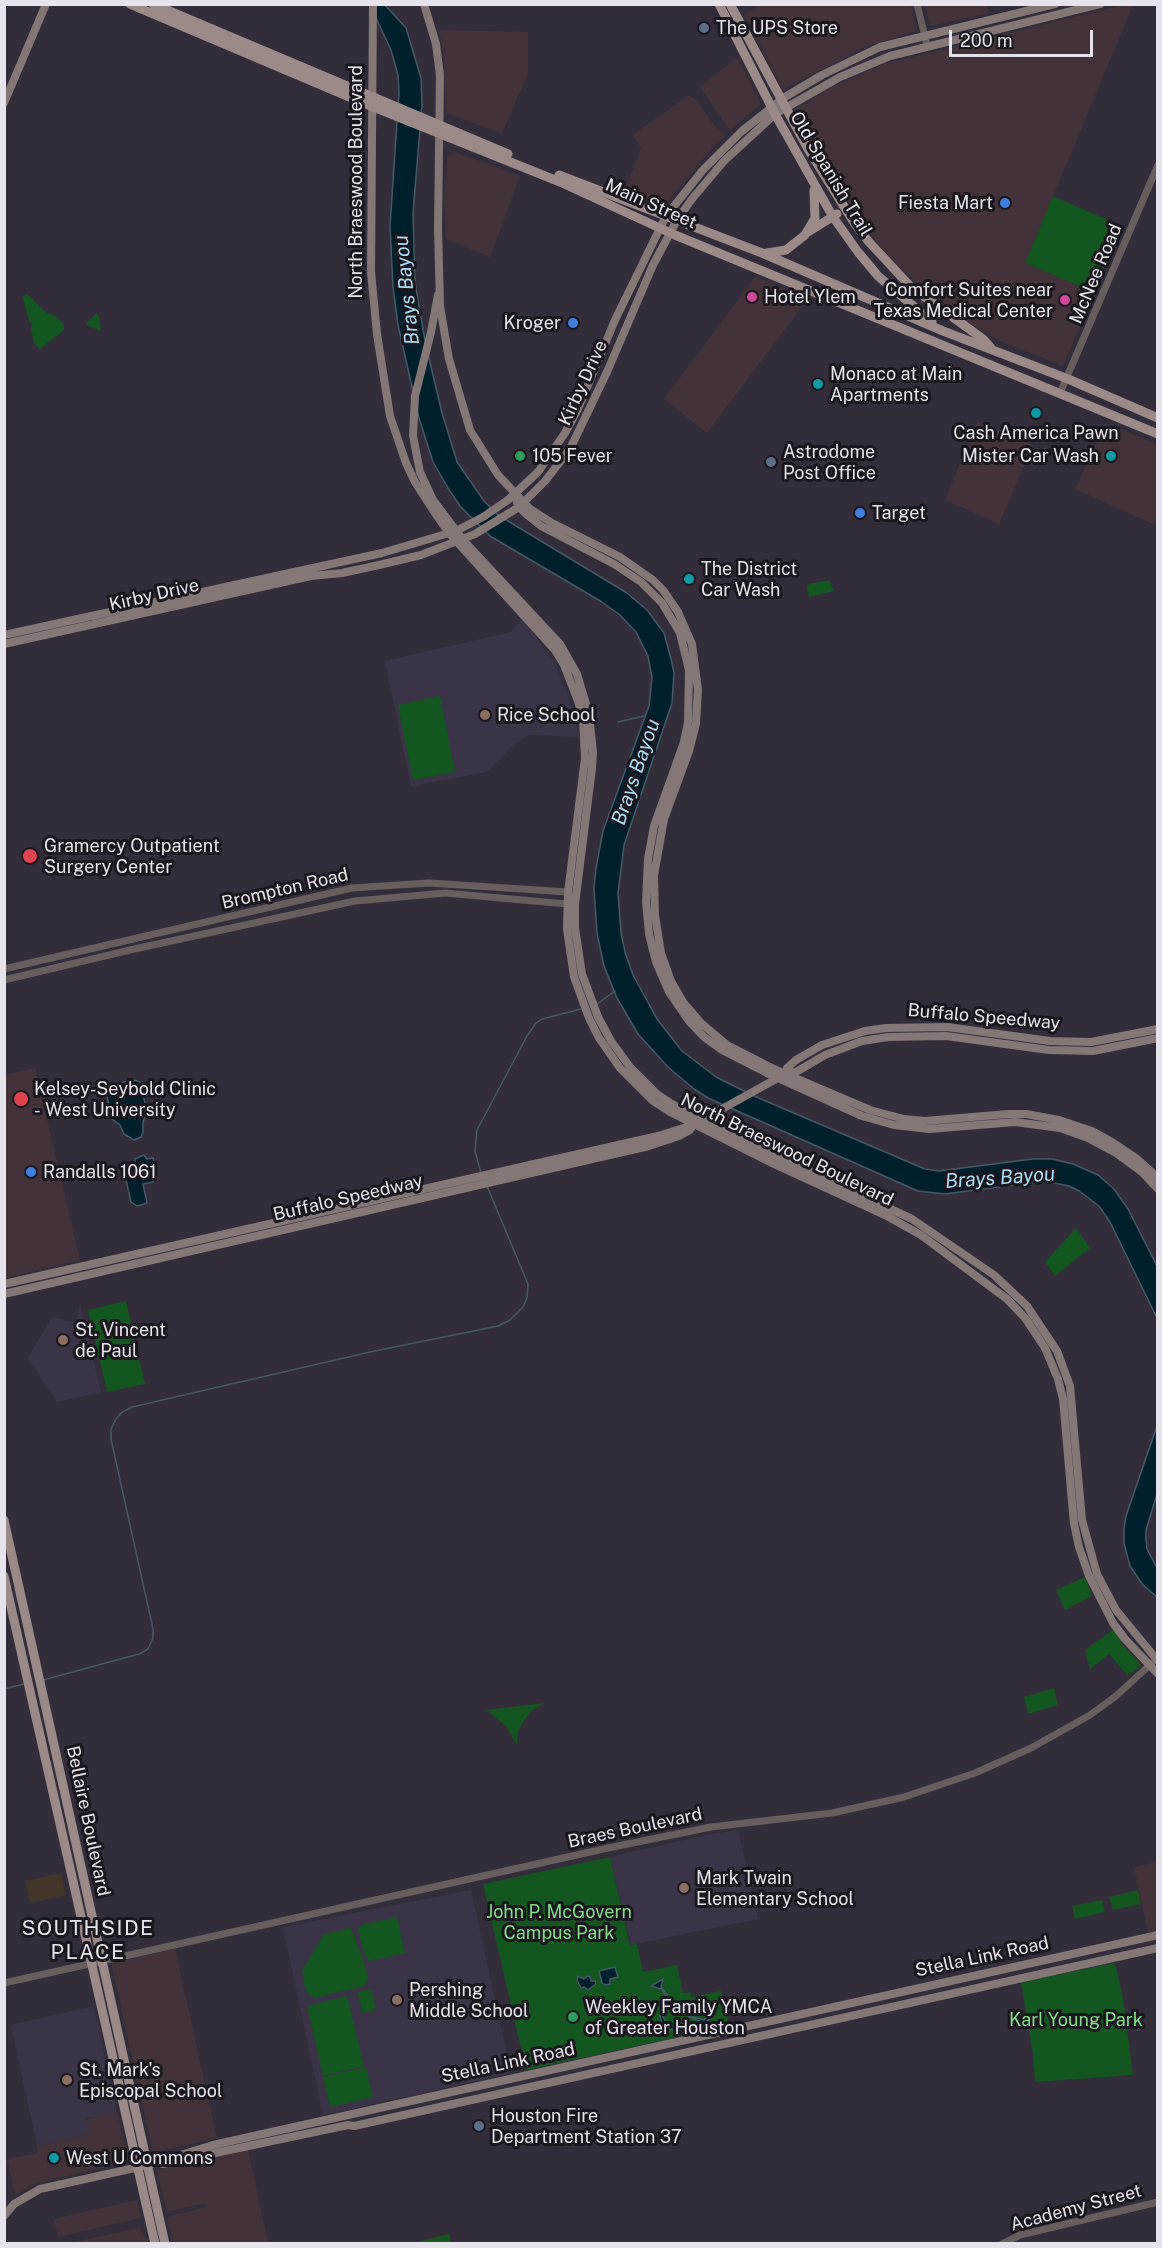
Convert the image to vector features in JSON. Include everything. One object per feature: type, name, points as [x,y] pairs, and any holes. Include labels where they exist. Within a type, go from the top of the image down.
[{"type":"main road","points":[[4,103],[46,4]]},
{"type":"main road","name":"Main Street","points":[[130,4],[154,10],[383,106],[762,253],[943,331],[1068,379],[1158,418]]},
{"type":"main road","name":"North Braeswood Boulevard","points":[[373,4],[371,278],[386,393],[396,436],[415,482],[452,532],[567,663],[583,719],[585,758],[585,792],[573,901],[567,929],[569,956],[594,1018],[599,1038],[620,1068],[653,1101],[670,1112],[885,1215],[921,1235],[1007,1299],[1050,1348]]},
{"type":"main road","points":[[424,4],[438,59],[436,127],[438,295],[449,359],[470,430],[498,475],[515,494],[518,507],[548,530],[632,574],[651,591],[676,624],[685,647],[689,670],[690,702],[684,742],[660,804],[650,841],[646,902],[649,934],[661,977],[683,1014],[712,1044],[756,1068],[807,1083],[870,1110],[904,1119],[935,1121],[1008,1114],[1035,1115],[1059,1120],[1089,1130],[1112,1142],[1136,1158],[1158,1178]]},
{"type":"main road","name":"Old Spanish Trail","points":[[719,4],[811,179],[833,217],[858,252],[900,296],[976,358]]},
{"type":"main road","name":"Old Spanish Trail","points":[[730,4],[807,149],[844,209],[869,242],[909,286],[983,339],[993,350]]},
{"type":"main road","name":"Kirby Drive","points":[[4,635],[382,553],[452,532],[502,505],[538,472],[565,433],[578,409],[615,320],[666,216],[716,163],[742,131],[784,104],[865,65],[1056,4]]},
{"type":"main road","name":"Kirby Drive","points":[[784,104],[822,75],[880,48],[925,36],[1100,4]]},
{"type":"main road","name":"Main Street","points":[[154,10],[181,21],[188,18],[255,57],[266,57],[293,68]]},
{"type":"main road","points":[[744,55],[755,50]]},
{"type":"main road","name":"Main Street","points":[[314,77],[331,82],[338,81],[372,101]]},
{"type":"main road","name":"Main Street","points":[[436,127],[670,233],[1158,434]]},
{"type":"main road","name":"Kirby Drive","points":[[4,645],[311,576],[357,570],[421,555],[460,541],[518,507],[544,481],[570,449],[608,372],[652,268],[677,220],[716,163]]},
{"type":"main road","points":[[805,235],[814,218],[815,198],[811,179]]},
{"type":"main road","points":[[762,253],[786,250],[844,209]]},
{"type":"main road","points":[[900,296],[909,286]]},
{"type":"main road","name":"North Braeswood Boulevard","points":[[438,295],[415,396],[412,422],[416,457],[424,482],[452,532]]},
{"type":"main road","points":[[904,329],[909,315]]},
{"type":"main road","points":[[615,320],[627,326]]},
{"type":"main road","points":[[518,507],[637,568],[663,590],[686,625],[695,660],[698,705],[692,741],[664,819],[656,856],[655,915],[661,954],[668,974],[683,1002],[701,1023],[727,1045],[781,1076],[862,1116],[894,1125],[936,1129],[1015,1122],[1060,1128],[1088,1138],[1129,1161],[1158,1189]]},
{"type":"main road","points":[[357,570],[360,560],[382,553]]},
{"type":"main road","name":"North Braeswood Boulevard","points":[[573,901],[568,892],[585,792]]},
{"type":"main road","name":"North Braeswood Boulevard","points":[[594,1018],[644,1082],[697,1123],[721,1130],[912,1219],[1006,1284],[1027,1306],[1050,1348],[1063,1399],[1074,1524],[1093,1574],[1099,1598],[1125,1639],[1154,1662],[1158,1674]]},
{"type":"main road","name":"Buffalo Speedway","points":[[781,1076],[796,1060],[822,1045],[865,1031],[886,1028],[947,1027],[1050,1041],[1090,1042],[1158,1029]]},
{"type":"main road","name":"Buffalo Speedway","points":[[492,1178],[697,1123],[757,1088],[781,1076],[796,1072],[825,1055],[842,1048],[888,1037],[946,1036],[1049,1050],[1093,1051],[1158,1038]]},
{"type":"main road","points":[[804,1067],[803,1074],[807,1083]]},
{"type":"main road","points":[[756,1068],[759,1075],[757,1088]]},
{"type":"main road","points":[[719,1111],[717,1123],[721,1130]]},
{"type":"main road","points":[[670,1112],[674,1120],[672,1131]]},
{"type":"main road","name":"Buffalo Speedway","points":[[4,1284],[663,1143],[690,1130],[697,1123]]},
{"type":"main road","name":"Buffalo Speedway","points":[[4,1294],[478,1181]]},
{"type":"main road","points":[[46,1284],[49,1274]]},
{"type":"main road","name":"Bellaire Boulevard","points":[[4,1520],[165,2244]]},
{"type":"main road","name":"Bellaire Boulevard","points":[[4,1576],[154,2244]]},
{"type":"main road","points":[[13,1614],[24,1606]]},
{"type":"main road","points":[[37,1725],[50,1722]]},
{"type":"main road","points":[[50,1784],[63,1781]]},
{"type":"main road","points":[[66,1854],[78,1851]]},
{"type":"main road","name":"Stella Link Road","points":[[4,2216],[14,2204],[31,2192],[51,2186],[148,2165],[454,2091],[1158,1935]]},
{"type":"main road","name":"Stella Link Road","points":[[214,2149],[348,2125],[354,2126],[1158,1948]]},
{"type":"main road","points":[[109,2042],[120,2039]]},
{"type":"main road","points":[[486,2084],[489,2095]]},
{"type":"main road","points":[[466,2089],[469,2100]]},
{"type":"main road","points":[[454,2091],[456,2102]]},
{"type":"main road","points":[[126,2115],[136,2113]]},
{"type":"street","points":[[917,4],[927,45]]},
{"type":"street","name":"McNee Road","points":[[1060,393],[1068,379],[1158,165]]},
{"type":"street","points":[[428,896],[429,883]]},
{"type":"street","name":"Brompton Road","points":[[4,969],[352,888],[429,883],[568,892]]},
{"type":"street","points":[[500,897],[501,888]]},
{"type":"street","name":"Brompton Road","points":[[4,980],[355,901],[445,893],[573,901]]},
{"type":"street","points":[[236,916],[238,927]]},
{"type":"street","name":"Braes Boulevard","points":[[4,1983],[711,1827],[832,1813],[904,1797],[975,1773],[1031,1748],[1116,1696],[1154,1662]]},
{"type":"street","name":"Academy Street","points":[[1002,2244],[1020,2235],[1158,2202]]},
{"type":"shaded area","points":[[761,4],[911,5],[917,31],[867,46],[782,90],[745,15]]},
{"type":"shaded area","points":[[925,5],[987,5],[989,13],[930,26]]},
{"type":"shaded area","points":[[1122,5],[1133,5],[1025,263],[1094,292],[1063,366],[1000,341],[946,307],[911,278],[885,252],[861,222],[793,113],[828,89],[884,64]]},
{"type":"shaded area","points":[[439,30],[528,32],[528,73],[502,133],[446,113],[444,59]]},
{"type":"shaded area","points":[[738,57],[761,104],[730,131],[700,87]]},
{"type":"shaded area","points":[[689,95],[696,100],[716,128],[726,135],[662,209],[623,195],[641,148],[633,135]]},
{"type":"shaded area","points":[[455,152],[520,176],[490,257],[446,239],[444,198],[447,158]]},
{"type":"shaded area","points":[[756,276],[807,300],[707,433],[664,399]]},
{"type":"shaded area","points":[[977,422],[1033,445],[999,524],[945,500]]},
{"type":"shaded area","points":[[1105,423],[1157,444],[1157,523],[1153,524],[1075,489]]},
{"type":"shaded area","name":"Rice School","points":[[523,618],[555,663],[569,696],[580,737],[528,735],[510,748],[487,772],[411,786],[385,661],[511,632]]},
{"type":"shaded area","points":[[35,1068],[80,1260],[5,1278],[5,1075]]},
{"type":"shaded area","name":"St. Vincent de Paul","points":[[80,1304],[101,1392],[57,1402],[28,1358],[52,1317],[77,1323]]},
{"type":"shaded area","name":"Mark Twain Elementary School","points":[[738,1830],[758,1919],[631,1945],[610,1857],[705,1835]]},
{"type":"shaded area","points":[[1157,1862],[1157,1931],[1148,1933],[1134,1867]]},
{"type":"shaded area","points":[[61,1873],[66,1895],[30,1903],[25,1881]]},
{"type":"shaded area","name":"Pershing Middle School","points":[[471,1890],[511,2073],[323,2115],[283,1927]]},
{"type":"shaded area","points":[[175,1949],[217,2138],[153,2152],[111,1963]]},
{"type":"shaded area","name":"St. Mark's Episcopal School","points":[[94,2006],[117,2112],[86,2119],[88,2134],[37,2146],[11,2025]]},
{"type":"shaded area","points":[[117,2111],[129,2162],[37,2183],[15,2195],[7,2159],[38,2153],[37,2146],[88,2134],[85,2120]]},
{"type":"shaded area","points":[[248,2150],[268,2243],[173,2243],[167,2217],[206,2207],[205,2203],[167,2212],[157,2170]]},
{"type":"shaded area","points":[[137,2200],[141,2218],[58,2237],[54,2219]]},
{"type":"shaded area","points":[[139,2228],[147,2243],[70,2243]]},
{"type":"green space","points":[[1053,196],[1122,226],[1094,292],[1025,263]]},
{"type":"green space","points":[[27,294],[47,313],[52,314],[64,324],[64,330],[40,349],[34,343],[32,323],[29,322],[23,297]]},
{"type":"green space","points":[[96,314],[99,316],[101,331],[86,323]]},
{"type":"green space","points":[[829,580],[834,591],[809,597],[807,587],[809,584]]},
{"type":"green space","points":[[440,696],[455,772],[413,780],[398,705]]},
{"type":"green space","points":[[1076,1228],[1090,1248],[1055,1276],[1045,1262]]},
{"type":"green space","points":[[126,1301],[145,1384],[107,1392],[88,1310]]},
{"type":"green space","points":[[1085,1577],[1092,1596],[1065,1610],[1056,1590]]},
{"type":"green space","points":[[1114,1629],[1120,1642],[1141,1665],[1128,1676],[1109,1654],[1090,1669],[1085,1650]]},
{"type":"green space","points":[[1054,1688],[1058,1705],[1028,1714],[1024,1697]]},
{"type":"green space","points":[[544,1703],[531,1711],[523,1722],[518,1731],[517,1745],[506,1726],[486,1710]]},
{"type":"green space","name":"John P. McGovern Campus Park","points":[[610,1857],[630,1945],[637,1944],[643,1972],[677,1965],[683,1993],[690,1992],[692,1997],[721,1991],[729,2026],[526,2070],[483,1884]]},
{"type":"green space","points":[[1138,1890],[1141,1904],[1113,1910],[1109,1897]]},
{"type":"green space","points":[[1102,1900],[1105,1912],[1075,1919],[1072,1906]]},
{"type":"green space","points":[[397,1917],[405,1953],[368,1961],[358,1929],[361,1925]]},
{"type":"green space","points":[[351,1928],[368,1980],[364,1986],[314,1998],[306,1991],[302,1971],[324,1934]]},
{"type":"green space","name":"Karl Young Park","points":[[1115,1963],[1123,1998],[1133,2075],[1035,2082],[1021,1982]]},
{"type":"green space","points":[[371,1989],[376,2010],[362,2013],[358,1992]]},
{"type":"green space","points":[[347,1996],[364,2066],[323,2076],[307,2006]]},
{"type":"green space","points":[[366,2067],[373,2097],[330,2107],[323,2077]]},
{"type":"green space","points":[[449,2234],[451,2243],[417,2242]]},
{"type":"water","name":"Brays Bayou","points":[[370,5],[385,5],[406,28],[421,78],[422,104],[413,213],[415,283],[426,346],[442,413],[457,462],[484,501],[498,515],[627,593],[647,610],[664,633],[674,673],[672,703],[624,845],[618,893],[625,952],[633,975],[657,1019],[682,1051],[716,1077],[754,1096],[925,1169],[939,1171],[1033,1159],[1052,1159],[1073,1164],[1098,1175],[1114,1189],[1128,1209],[1157,1266],[1157,1318],[1110,1222],[1099,1206],[1079,1191],[1069,1186],[1045,1181],[945,1194],[918,1191],[708,1098],[668,1067],[638,1034],[617,998],[604,966],[597,933],[594,888],[603,831],[649,706],[652,678],[648,656],[636,632],[620,615],[490,536],[460,506],[433,462],[419,418],[398,325],[393,287],[390,226],[399,93],[398,75],[391,50]]},
{"type":"water","points":[[134,1080],[140,1082],[147,1112],[141,1137],[134,1140],[124,1134],[120,1125],[112,1119],[106,1092],[110,1085]]},
{"type":"water","points":[[144,1155],[147,1159],[153,1158],[154,1164],[151,1170],[153,1182],[143,1184],[147,1203],[137,1206],[131,1202],[124,1171],[128,1171],[127,1166],[135,1163],[135,1159]]},
{"type":"water","points":[[1157,1426],[1157,1494],[1146,1530],[1146,1539],[1147,1549],[1157,1568],[1157,1597],[1143,1585],[1130,1566],[1124,1543],[1124,1529],[1126,1516]]},
{"type":"water","points":[[615,1967],[618,1977],[610,1979],[610,1984],[602,1983],[599,1971]]},
{"type":"water","points":[[578,1976],[584,1979],[588,1976],[596,1984],[588,1990],[581,1988],[577,1980]]},
{"type":"water","points":[[663,1979],[661,1987],[669,2000],[666,2006],[666,1996],[661,1989],[651,1986]]},
{"type":"water","points":[[666,2006],[663,2017],[667,2024],[673,2026],[679,2025],[689,2016],[704,2020],[712,2009],[712,2018],[704,2023],[690,2017],[675,2030],[666,2028],[660,2016]]},
{"type":"waterway","name":"Brays Bayou","points":[[618,722],[644,716]]},
{"type":"waterway","points":[[597,1004],[615,991]]},
{"type":"waterway","points":[[481,1173],[475,1151],[477,1130],[527,1036],[536,1023],[542,1019],[581,1009]]},
{"type":"waterway","points":[[43,1680],[139,1654],[148,1649],[153,1638],[153,1629],[111,1439],[111,1429],[121,1413],[132,1407],[370,1352],[498,1326],[510,1320],[523,1307],[527,1298],[528,1284],[487,1186]]},
{"type":"waterway","points":[[4,1689],[24,1684]]},
{"type":"place","name":"The UPS Store","points":[[704,28]]},
{"type":"place","name":"Fiesta Mart","points":[[1005,203]]},
{"type":"place","name":"Hotel Ylem","points":[[752,297]]},
{"type":"place","name":"Comfort Suites near Texas Medical Center","points":[[1065,300]]},
{"type":"place","name":"Kroger","points":[[573,323]]},
{"type":"place","name":"Monaco at Main Apartments","points":[[818,384]]},
{"type":"place","name":"Cash America Pawn","points":[[1036,413]]},
{"type":"place","name":"105 Fever","points":[[520,456]]},
{"type":"place","name":"Mister Car Wash","points":[[1111,456]]},
{"type":"place","name":"Astrodome Post Office","points":[[771,462]]},
{"type":"place","name":"Target","points":[[860,513]]},
{"type":"place","name":"The District Car Wash","points":[[689,579]]},
{"type":"place","name":"Rice School","points":[[485,715]]},
{"type":"place","name":"Gramercy Outpatient Surgery Center","points":[[30,856]]},
{"type":"place","name":"Kelsey-Seybold Clinic - West University","points":[[21,1099]]},
{"type":"place","name":"Randalls 1061","points":[[31,1172]]},
{"type":"place","name":"St. Vincent de Paul","points":[[63,1340]]},
{"type":"place","name":"Mark Twain Elementary School","points":[[684,1888]]},
{"type":"place","name":"Pershing Middle School","points":[[397,2000]]},
{"type":"place","name":"Weekley Family YMCA of Greater Houston","points":[[573,2017]]},
{"type":"place","name":"St. Mark's Episcopal School","points":[[67,2080]]},
{"type":"place","name":"Houston Fire Department Station 37","points":[[479,2126]]},
{"type":"place","name":"West U Commons","points":[[54,2158]]},
{"type":"district","name":"SOUTHSIDE PLACE","points":[[88,1941]]}]
